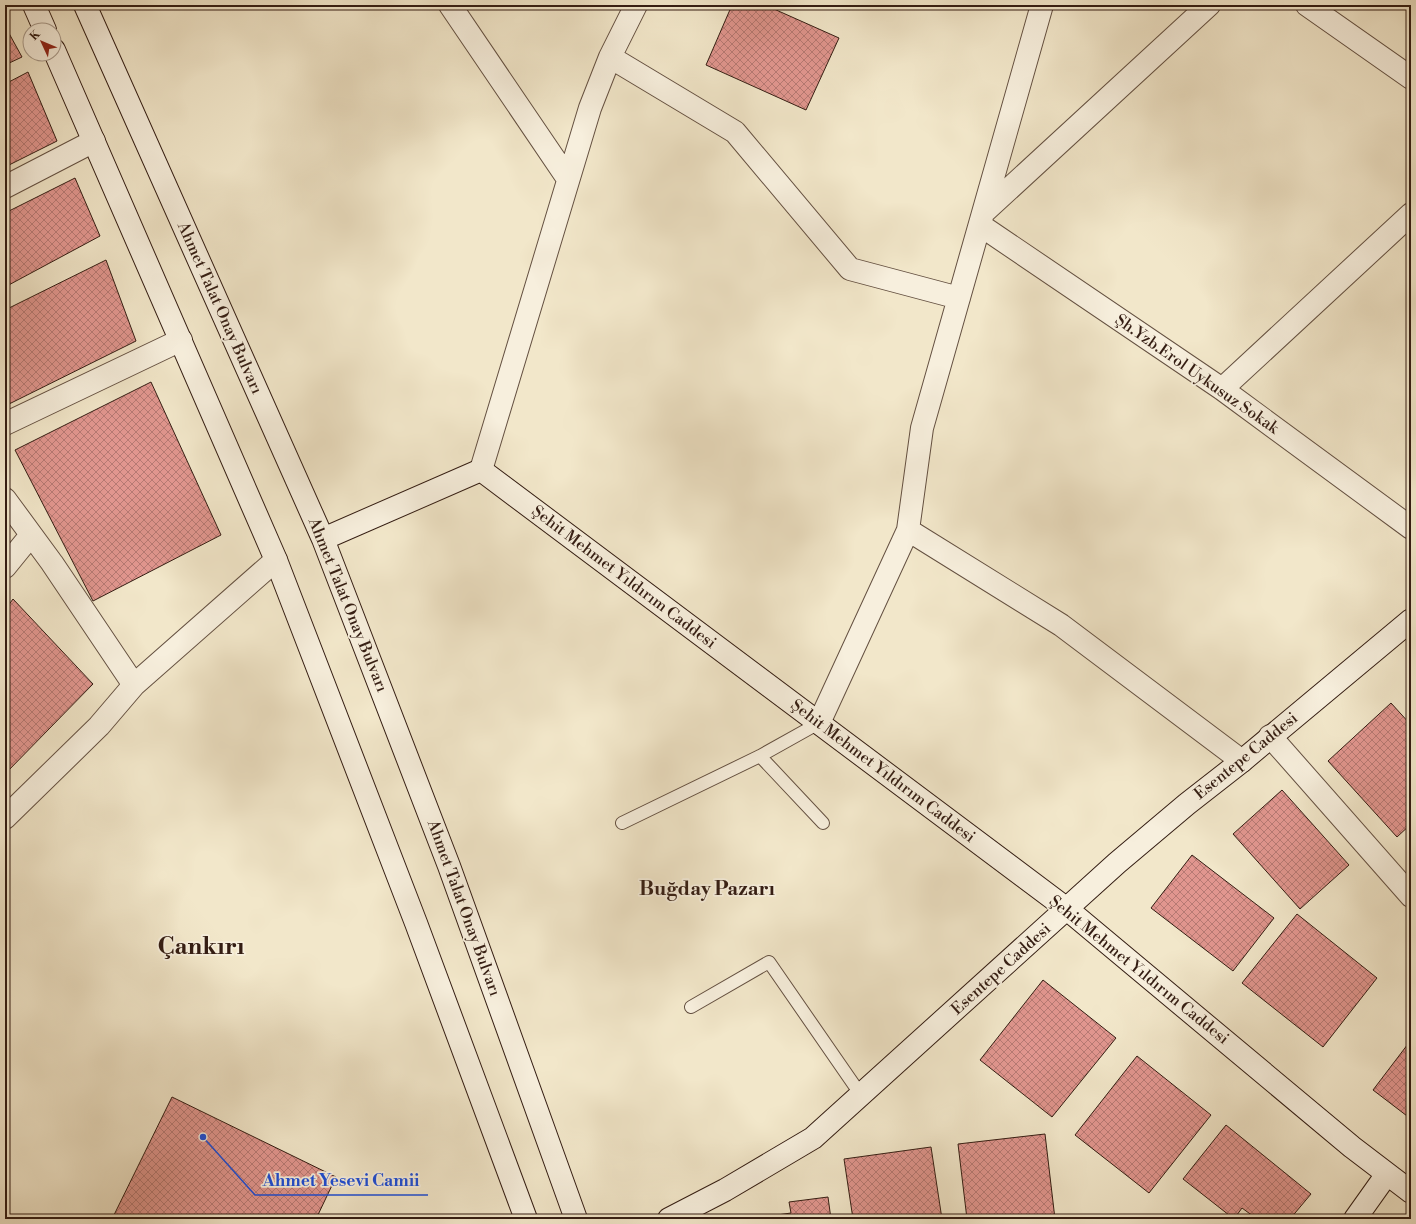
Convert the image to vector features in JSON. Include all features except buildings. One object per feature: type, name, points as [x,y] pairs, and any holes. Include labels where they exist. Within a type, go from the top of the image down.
[{"type":"street","points":[[34,5],[41,22]]},
{"type":"street","name":"Ahmet Talat Onay Bulvarı","points":[[85,5],[322,539],[449,866],[576,1219]]},
{"type":"street","points":[[450,5],[568,179]]},
{"type":"street","points":[[322,539],[481,470],[590,108],[610,57],[636,5]]},
{"type":"street","points":[[819,723],[908,530],[922,428],[1042,5]]},
{"type":"street","points":[[981,219],[1209,5]]},
{"type":"street","points":[[1307,5],[1411,78]]},
{"type":"street","points":[[610,57],[736,132],[850,269],[959,298]]},
{"type":"street","points":[[59,62],[276,560],[416,923],[526,1219]]},
{"type":"street","points":[[5,187],[94,141]]},
{"type":"street","points":[[1222,389],[1411,214]]},
{"type":"street","name":"Şh.Yzb.Erol Uykusuz Sokak","points":[[981,219],[1222,389],[1411,528]]},
{"type":"street","points":[[5,424],[181,340]]},
{"type":"street","name":"Şehit Mehmet Yıldırım Caddesi","points":[[481,470],[1067,909],[1346,1142],[1411,1192]]},
{"type":"street","points":[[5,499],[56,570],[134,685]]},
{"type":"street","points":[[908,530],[1062,625],[1242,760]]},
{"type":"street","points":[[5,567],[31,534]]},
{"type":"street","points":[[5,818],[99,726],[134,685],[276,560]]},
{"type":"street","name":"Esentepe Caddesi","points":[[669,1219],[725,1190],[813,1138],[1117,864],[1181,809],[1411,620]]},
{"type":"street","points":[[1270,736],[1411,896]]},
{"type":"street","points":[[1356,1219],[1387,1174]]},
{"type":"lane","points":[[622,823],[760,756],[819,723]]},
{"type":"lane","points":[[760,756],[823,823]]},
{"type":"lane","points":[[691,1007],[769,962],[861,1095]]},
{"type":"place","name":"Ahmet Yesevi Camii","points":[[203,1137]]},
{"type":"district","name":"Buğday Pazarı","points":[[707,889]]},
{"type":"district","name":"Çankırı","points":[[201,947]]}]
